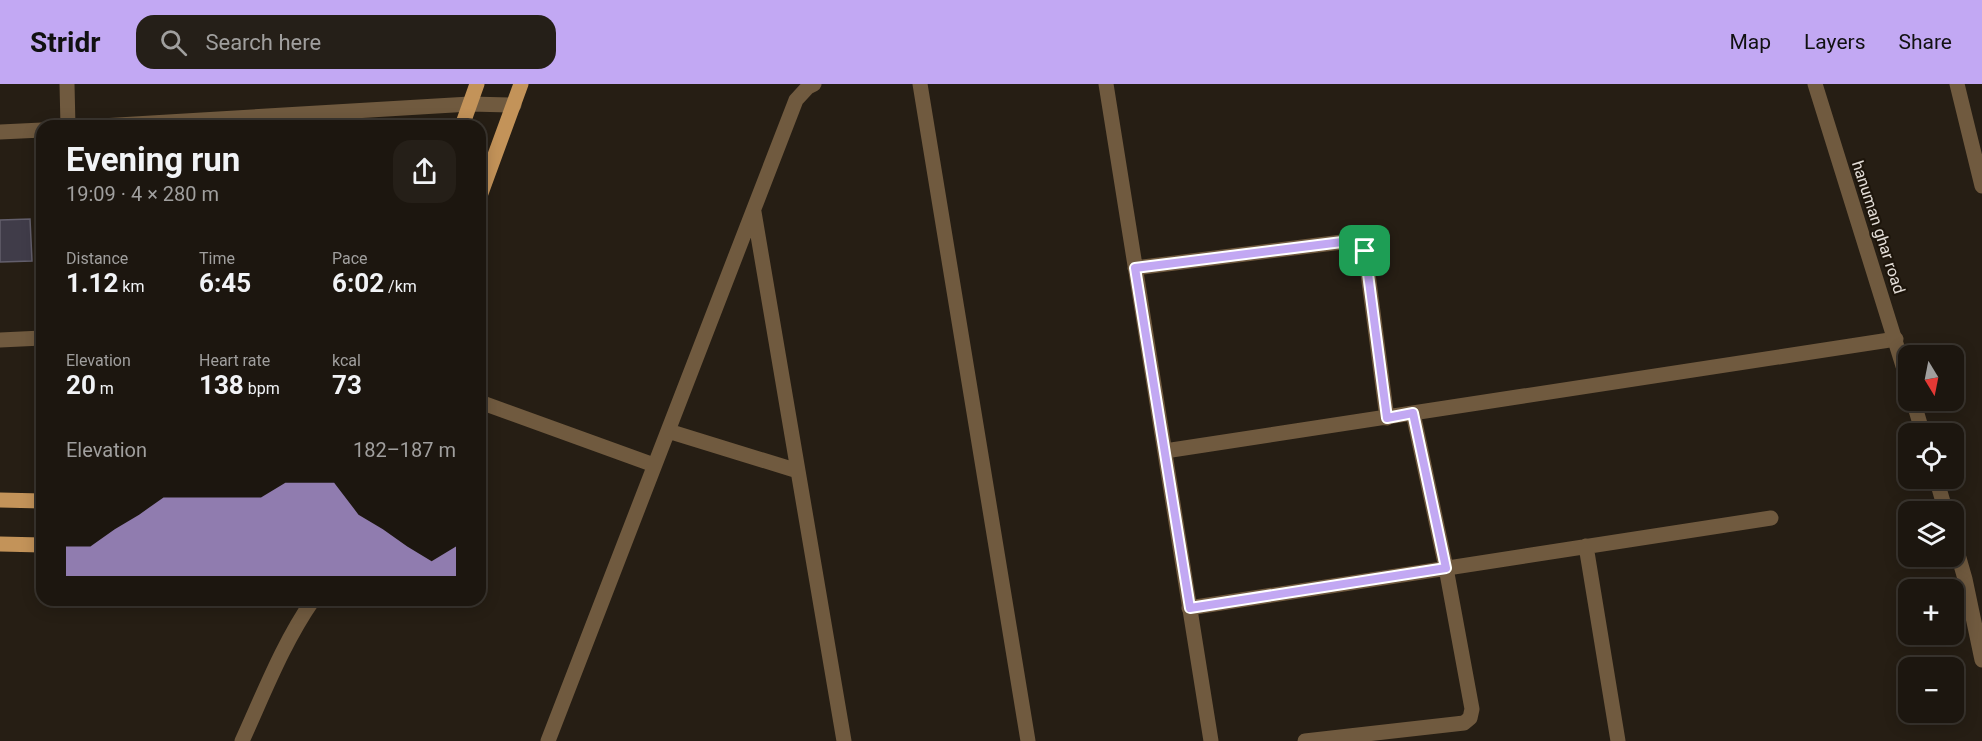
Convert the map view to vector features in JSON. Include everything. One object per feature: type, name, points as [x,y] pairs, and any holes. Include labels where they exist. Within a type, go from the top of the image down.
[{"type":"main road","points":[[464,120],[477,84]]},
{"type":"main road","points":[[486,180],[521,84]]},
{"type":"main road","points":[[0,500],[36,501]]},
{"type":"main road","points":[[0,544],[36,545]]},
{"type":"street","points":[[68,84],[68,120]]},
{"type":"street","points":[[548,741],[796,100],[814,84]]},
{"type":"street","points":[[920,84],[1028,741]]},
{"type":"street","points":[[1106,84],[1211,741]]},
{"type":"street","name":"hanuman ghar road","points":[[1815,84],[1898,346]]},
{"type":"street","points":[[1957,84],[1982,186]]},
{"type":"street","points":[[202,120],[470,104],[514,105]]},
{"type":"street","points":[[0,132],[36,130]]},
{"type":"street","points":[[754,210],[844,741]]},
{"type":"street","points":[[1135,268],[1350,241],[1360,243],[1365,251],[1387,418]]},
{"type":"street","points":[[0,340],[36,338]]},
{"type":"street","points":[[1165,452],[1896,339]]},
{"type":"street","points":[[486,404],[654,465]]},
{"type":"street","points":[[1305,741],[1464,723],[1470,718],[1472,709],[1446,568],[1413,413]]},
{"type":"street","points":[[668,431],[798,471]]},
{"type":"street","points":[[1190,608],[1771,518]]},
{"type":"street","points":[[1586,546],[1618,741]]},
{"type":"street","points":[[1962,567],[1982,660]]},
{"type":"street","points":[[301,617],[302,606]]},
{"type":"street","points":[[242,741],[287,643],[309,606]]},
{"type":"building","points":[[30,219],[32,261],[0,262],[0,220]]},
{"type":"route","points":[[1350,241],[1360,243],[1365,251],[1387,418],[1413,413],[1446,568],[1190,608],[1135,268],[1350,241]]}]
